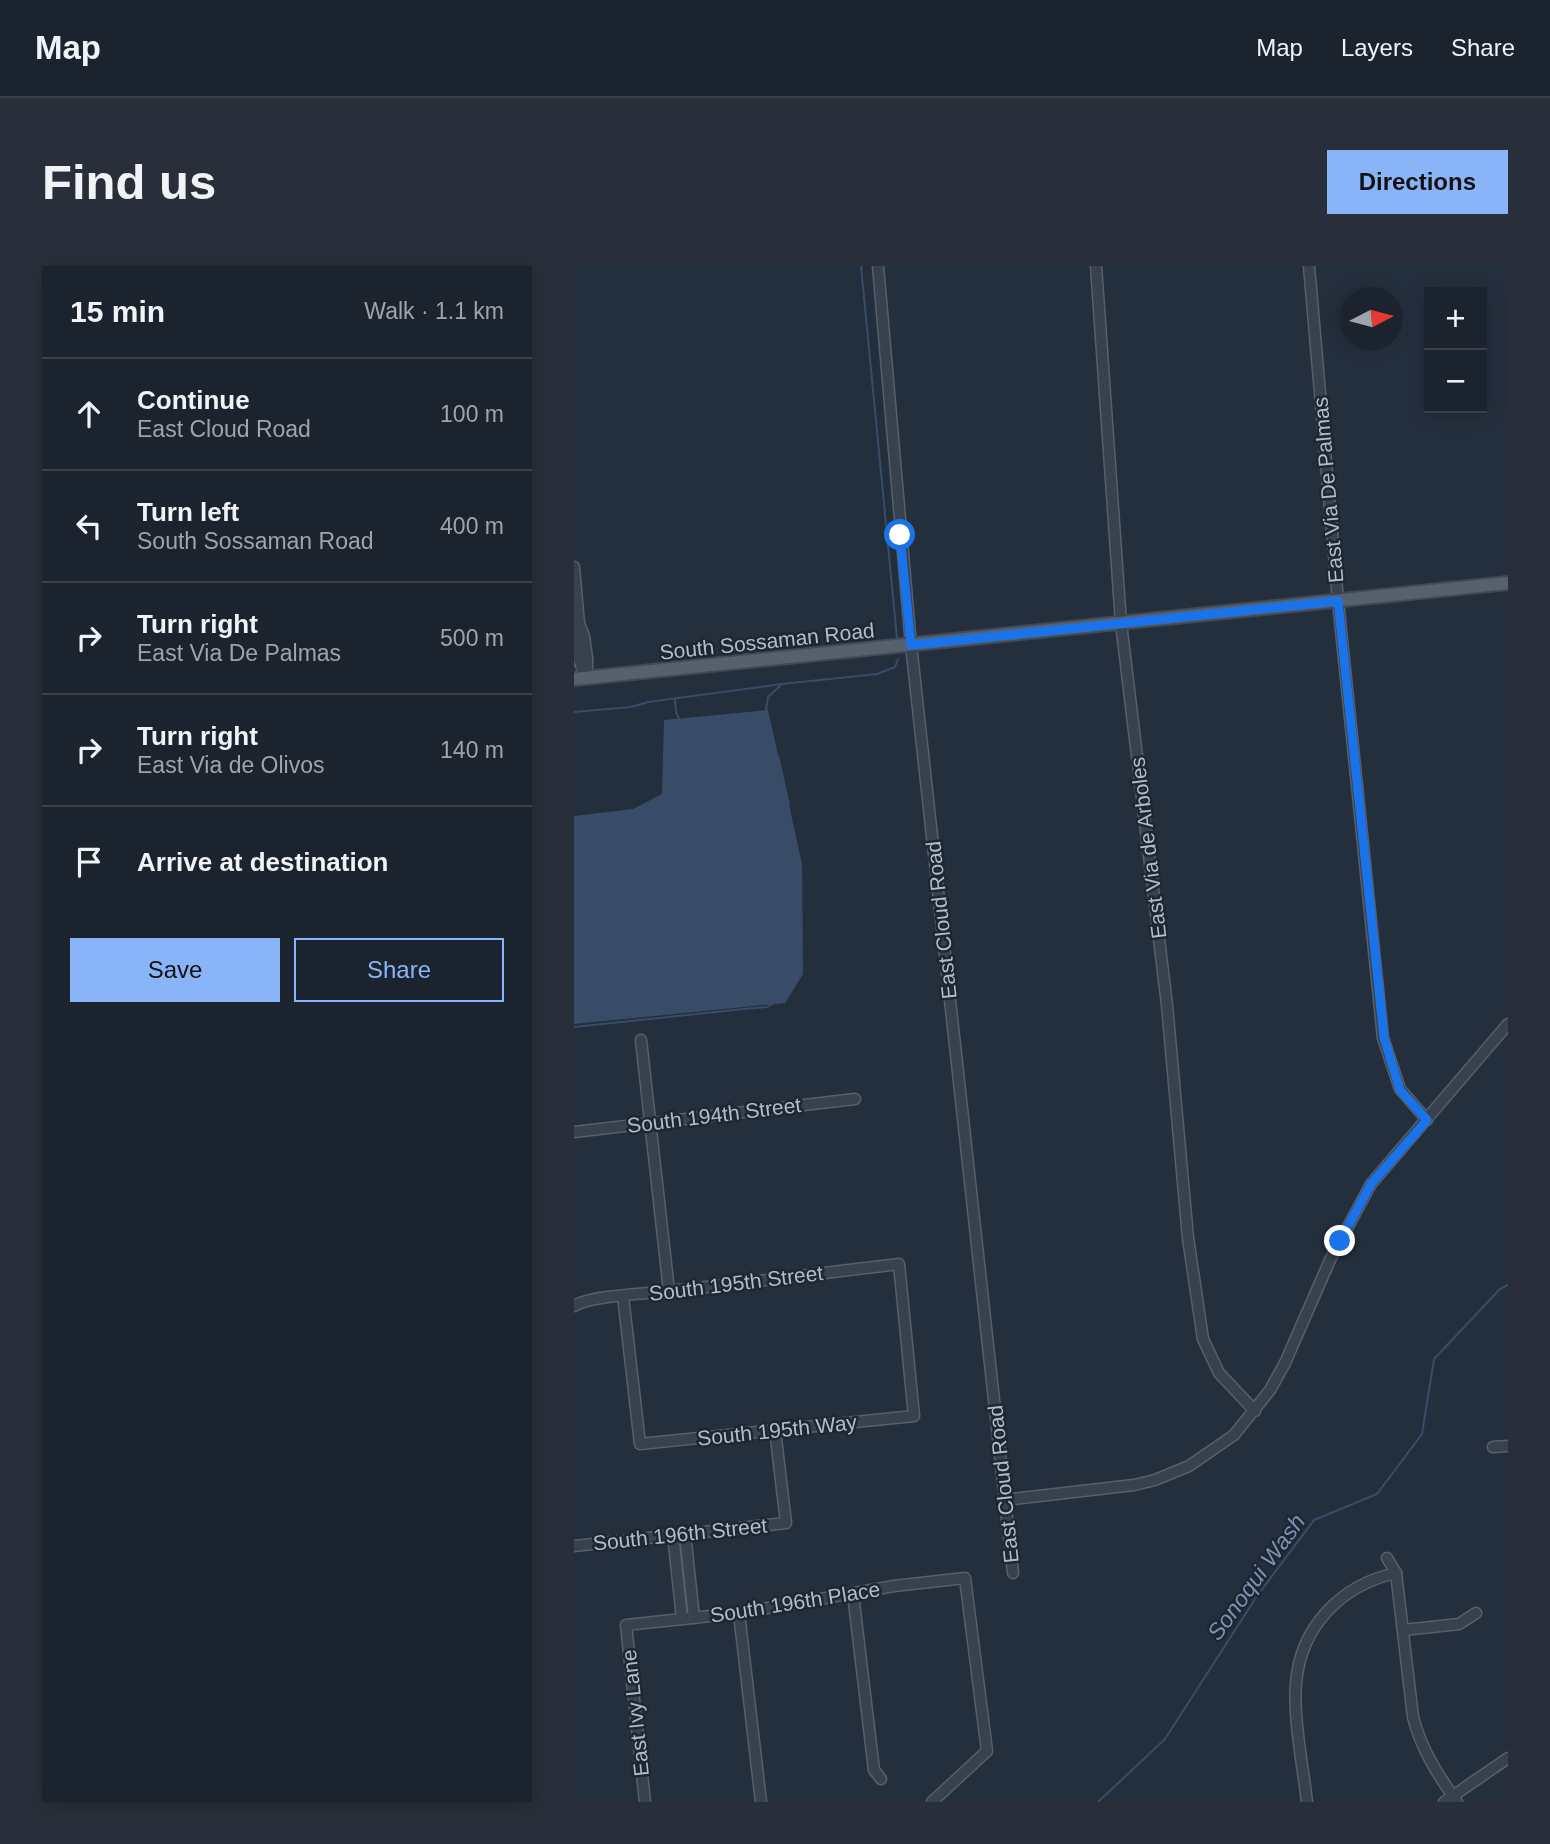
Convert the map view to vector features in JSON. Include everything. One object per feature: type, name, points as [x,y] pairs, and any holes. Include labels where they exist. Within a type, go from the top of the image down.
[{"type":"main road","name":"South Sossaman Road","points":[[580,679],[1508,583]]},
{"type":"street","name":"East Cloud Road","points":[[878,266],[911,645],[1013,1573]]},
{"type":"street","name":"East Via de Arboles","points":[[1096,266],[1121,623],[1167,1005],[1188,1238],[1203,1339],[1219,1373],[1255,1411]]},
{"type":"street","name":"East Via De Palmas","points":[[1309,266],[1338,601],[1384,1038],[1400,1090],[1427,1120]]},
{"type":"street","points":[[574,567],[579,624],[575,638],[580,679]]},
{"type":"street","points":[[1004,1500],[1134,1485],[1155,1480],[1189,1466],[1234,1435],[1270,1390],[1285,1363],[1330,1259],[1371,1184],[1508,1024]]},
{"type":"street","points":[[641,1040],[669,1291]]},
{"type":"street","name":"South 194th Street","points":[[574,1132],[855,1099]]},
{"type":"street","name":"South 195th Street","points":[[574,1306],[584,1301],[899,1264],[914,1416]]},
{"type":"street","name":"South 195th Way","points":[[623,1296],[640,1444],[914,1416]]},
{"type":"street","name":"South 196th Street","points":[[574,1546],[786,1523],[775,1430]]},
{"type":"street","points":[[1493,1447],[1508,1446]]},
{"type":"street","points":[[685,1533],[694,1618]]},
{"type":"street","points":[[673,1534],[682,1619]]},
{"type":"street","points":[[1387,1558],[1396,1573],[1413,1717],[1425,1754],[1452,1800],[1508,1758]]},
{"type":"street","points":[[1307,1802],[1296,1687],[1304,1645],[1322,1615],[1336,1601],[1367,1582],[1396,1573]]},
{"type":"street","name":"South 196th Place","points":[[626,1625],[739,1613],[894,1586],[965,1578],[987,1751],[932,1802]]},
{"type":"street","points":[[679,1594],[691,1593]]},
{"type":"street","points":[[853,1594],[874,1770],[881,1779]]},
{"type":"street","points":[[739,1613],[761,1802]]},
{"type":"street","points":[[1404,1630],[1460,1624],[1476,1613]]},
{"type":"street","name":"East Ivy Lane","points":[[626,1625],[645,1802]]},
{"type":"water","points":[[768,710],[802,864],[803,974],[785,1003],[574,1024],[574,816],[633,809],[662,794],[664,720]]},
{"type":"waterway","points":[[861,266],[897,638]]},
{"type":"waterway","points":[[574,712],[631,707],[648,702],[782,684],[877,674],[895,667],[898,659]]},
{"type":"waterway","points":[[766,710],[768,697],[782,684]]},
{"type":"waterway","points":[[675,699],[680,721]]},
{"type":"waterway","points":[[778,756],[789,805]]},
{"type":"waterway","points":[[574,1027],[767,1007],[774,1003]]},
{"type":"waterway","name":"Sonoqui Wash","points":[[1098,1802],[1165,1739],[1257,1596],[1314,1520],[1377,1494],[1422,1434],[1434,1359],[1500,1289],[1508,1285]]},
{"type":"route","points":[[900,535],[911,645],[1338,601],[1384,1038],[1400,1090],[1427,1120],[1371,1184],[1340,1241]]}]
